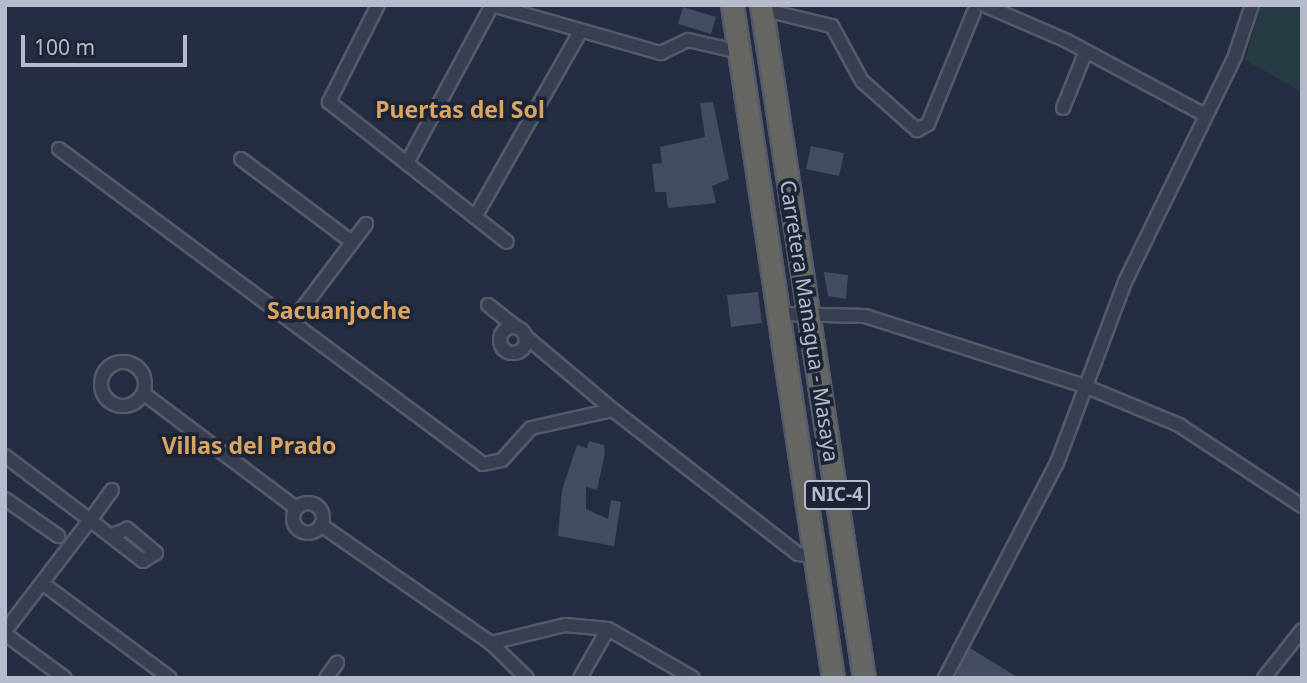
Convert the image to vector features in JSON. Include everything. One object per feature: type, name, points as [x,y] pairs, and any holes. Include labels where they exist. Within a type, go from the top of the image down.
[{"type":"highway","points":[[734,13],[762,12]]},
{"type":"highway","name":"Carretera Managua - Masaya","points":[[762,12],[864,678]]},
{"type":"highway","name":"Carretera Managua - Masaya","points":[[734,13],[834,678]]},
{"type":"street","points":[[378,5],[330,102],[507,242]]},
{"type":"street","points":[[407,163],[492,5],[661,53],[688,40],[740,52]]},
{"type":"street","points":[[945,678],[1018,543],[1087,387],[1125,282],[1203,114],[1235,56],[1252,5]]},
{"type":"street","points":[[762,12],[832,26],[862,81],[917,130],[928,124],[979,9],[1086,51],[1203,114]]},
{"type":"street","points":[[475,217],[580,32]]},
{"type":"street","points":[[1063,108],[1086,51]]},
{"type":"street","points":[[59,149],[483,464],[502,460],[531,428],[613,410]]},
{"type":"street","points":[[241,159],[352,242]]},
{"type":"street","points":[[292,322],[366,224]]},
{"type":"street","points":[[488,305],[613,410],[799,554],[815,556]]},
{"type":"street","points":[[781,314],[809,312],[865,316],[1087,387],[1179,425],[1302,506]]},
{"type":"street","points":[[143,393],[296,508],[318,507],[321,526]]},
{"type":"street","points":[[5,456],[113,536]]},
{"type":"street","points":[[65,678],[5,632],[112,490]]},
{"type":"street","points":[[5,499],[58,537]]},
{"type":"street","points":[[296,508],[299,530],[321,526],[491,643],[527,678]]},
{"type":"street","points":[[42,583],[170,678]]},
{"type":"street","points":[[491,643],[565,625],[608,629],[693,678]]},
{"type":"street","points":[[580,678],[608,629]]},
{"type":"street","points":[[1265,678],[1302,630]]},
{"type":"street","points":[[326,678],[337,663]]},
{"type":"shaded area","points":[[1261,5],[1302,5],[1302,92],[1245,60]]},
{"type":"building","points":[[683,7],[716,17],[711,34],[678,24]]},
{"type":"building","points":[[713,102],[729,179],[712,186],[716,203],[668,208],[666,192],[655,192],[652,164],[662,163],[660,147],[705,137],[700,103]]},
{"type":"building","points":[[811,146],[844,153],[839,176],[806,169]]},
{"type":"building","points":[[824,272],[848,275],[846,299],[828,296]]},
{"type":"building","points":[[758,292],[762,323],[731,327],[727,295]]},
{"type":"building","points":[[589,441],[604,445],[605,453],[597,490],[586,487],[586,509],[608,519],[611,500],[621,502],[614,546],[558,536],[562,490],[577,445],[587,448]]},
{"type":"building","points":[[970,648],[1019,678],[955,678]]},
{"type":"district","name":"Puertas del Sol","points":[[460,109]]},
{"type":"district","name":"Sacuanjoche","points":[[339,310]]},
{"type":"district","name":"Villas del Prado","points":[[249,445]]}]
